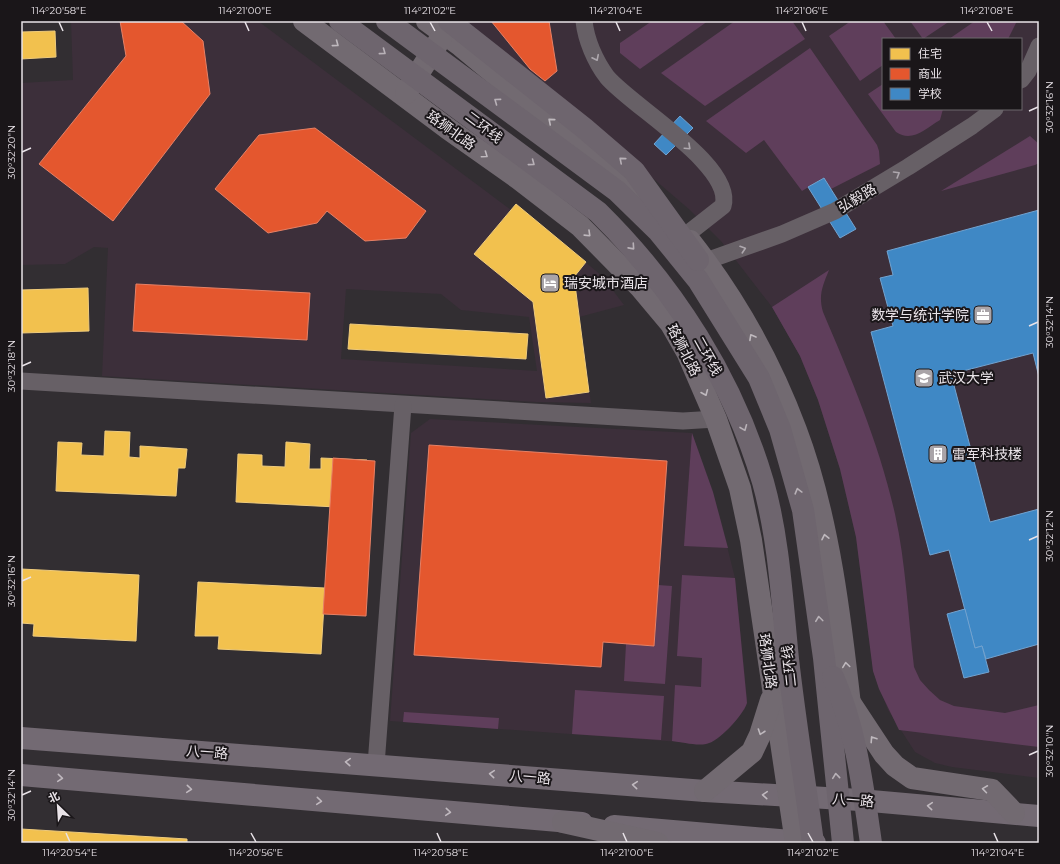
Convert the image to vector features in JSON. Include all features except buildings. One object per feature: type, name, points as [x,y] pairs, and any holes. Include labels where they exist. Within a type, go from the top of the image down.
[{"type":"highway","name":"二环线","points":[[340,21],[598,212],[652,270],[690,325],[737,411],[763,484],[777,558],[793,702],[805,843]]},
{"type":"highway","name":"二环线","points":[[387,21],[617,191],[664,238],[698,280],[759,378],[780,429],[803,510],[824,658],[843,843]]},
{"type":"highway","points":[[440,25],[584,128],[634,171],[656,199],[710,278],[717,309]]},
{"type":"highway","points":[[824,658],[844,702],[863,790],[871,843]]},
{"type":"main road","name":"珞狮北路","points":[[304,21],[447,128],[519,178],[580,226],[640,287],[671,324],[688,352],[716,419],[740,488],[751,540],[788,796],[805,843]]},
{"type":"main road","points":[[404,95],[440,25],[668,218],[686,235],[706,261],[755,342],[780,392],[796,430],[812,478],[828,549],[846,667],[863,843]]},
{"type":"main road","points":[[705,791],[752,752],[760,735],[773,695]]},
{"type":"main road","points":[[850,701],[884,754],[895,766],[912,778],[992,790],[1014,813]]},
{"type":"main road","name":"八一路","points":[[21,738],[705,791],[860,800],[1039,816]]},
{"type":"main road","points":[[21,775],[805,843]]},
{"type":"main road","points":[[563,822],[657,843]]},
{"type":"street","points":[[584,21],[587,40],[606,76],[708,165],[721,184],[725,196],[723,206],[686,235]]},
{"type":"street","points":[[1022,79],[1028,71],[1039,46]]},
{"type":"street","name":"弘毅路","points":[[706,261],[782,234],[835,211],[908,167],[972,126],[994,110]]},
{"type":"street","points":[[21,381],[683,421],[716,419]]},
{"type":"street","points":[[376,765],[403,405]]},
{"type":"shaded area","points":[[71,21],[258,21],[511,210],[516,204],[602,276],[624,305],[579,317],[591,403],[536,402],[102,376],[108,248],[94,247],[65,264],[21,265],[21,83],[73,80]],"holes":[[[346,289],[441,294],[461,310],[529,317],[537,371],[341,359]]]},
{"type":"shaded area","name":"武汉大学","points":[[462,21],[1039,21],[1039,778],[952,767],[935,763],[915,752],[888,710],[873,671],[856,537],[840,469],[818,400],[800,356],[772,307],[721,241],[690,210],[564,102]]},
{"type":"shaded area","points":[[652,21],[708,21],[640,69],[620,53],[620,43]]},
{"type":"shaded area","points":[[735,21],[792,21],[805,39],[705,106],[661,73]]},
{"type":"shaded area","points":[[851,21],[883,21],[895,38],[882,38],[882,66],[860,81],[829,36]]},
{"type":"shaded area","points":[[910,21],[950,21],[924,38],[922,38]]},
{"type":"shaded area","points":[[975,21],[1017,21],[1008,38],[950,38]]},
{"type":"shaded area","points":[[810,48],[877,145],[880,164],[831,189],[823,178],[802,191],[764,140],[746,153],[706,121]]},
{"type":"shaded area","points":[[882,85],[882,110],[943,110],[940,120],[918,134],[908,136],[902,135],[896,132],[868,94]]},
{"type":"shaded area","points":[[1030,136],[1039,144],[1039,163],[941,191]]},
{"type":"shaded area","points":[[829,270],[821,295],[823,312],[873,436],[895,514],[902,552],[914,667],[920,680],[929,690],[940,700],[954,706],[1005,713],[1039,705],[1039,747],[899,730],[879,689],[873,671],[856,537],[840,469],[818,400],[800,356],[772,307]]},
{"type":"shaded area","points":[[430,419],[692,433],[720,518],[735,578],[747,698],[745,709],[728,730],[707,744],[390,721],[411,433]]},
{"type":"shaded area","points":[[692,433],[713,492],[728,548],[684,546]]},
{"type":"shaded area","points":[[682,575],[735,578],[747,703],[736,721],[724,733],[706,744],[672,741],[675,685],[701,687],[702,658],[677,656]]},
{"type":"shaded area","points":[[658,585],[672,586],[665,684],[624,681],[626,644],[654,646]]},
{"type":"shaded area","points":[[575,690],[664,696],[661,740],[572,734]]},
{"type":"shaded area","points":[[404,712],[499,718],[498,729],[403,722]]},
{"type":"place","name":"瑞安城市酒店","points":[[550,283]]},
{"type":"place","name":"数学与统计学院","points":[[983,315]]},
{"type":"place","name":"武汉大学","points":[[924,378]]},
{"type":"place","name":"雷军科技楼","points":[[938,454]]}]
